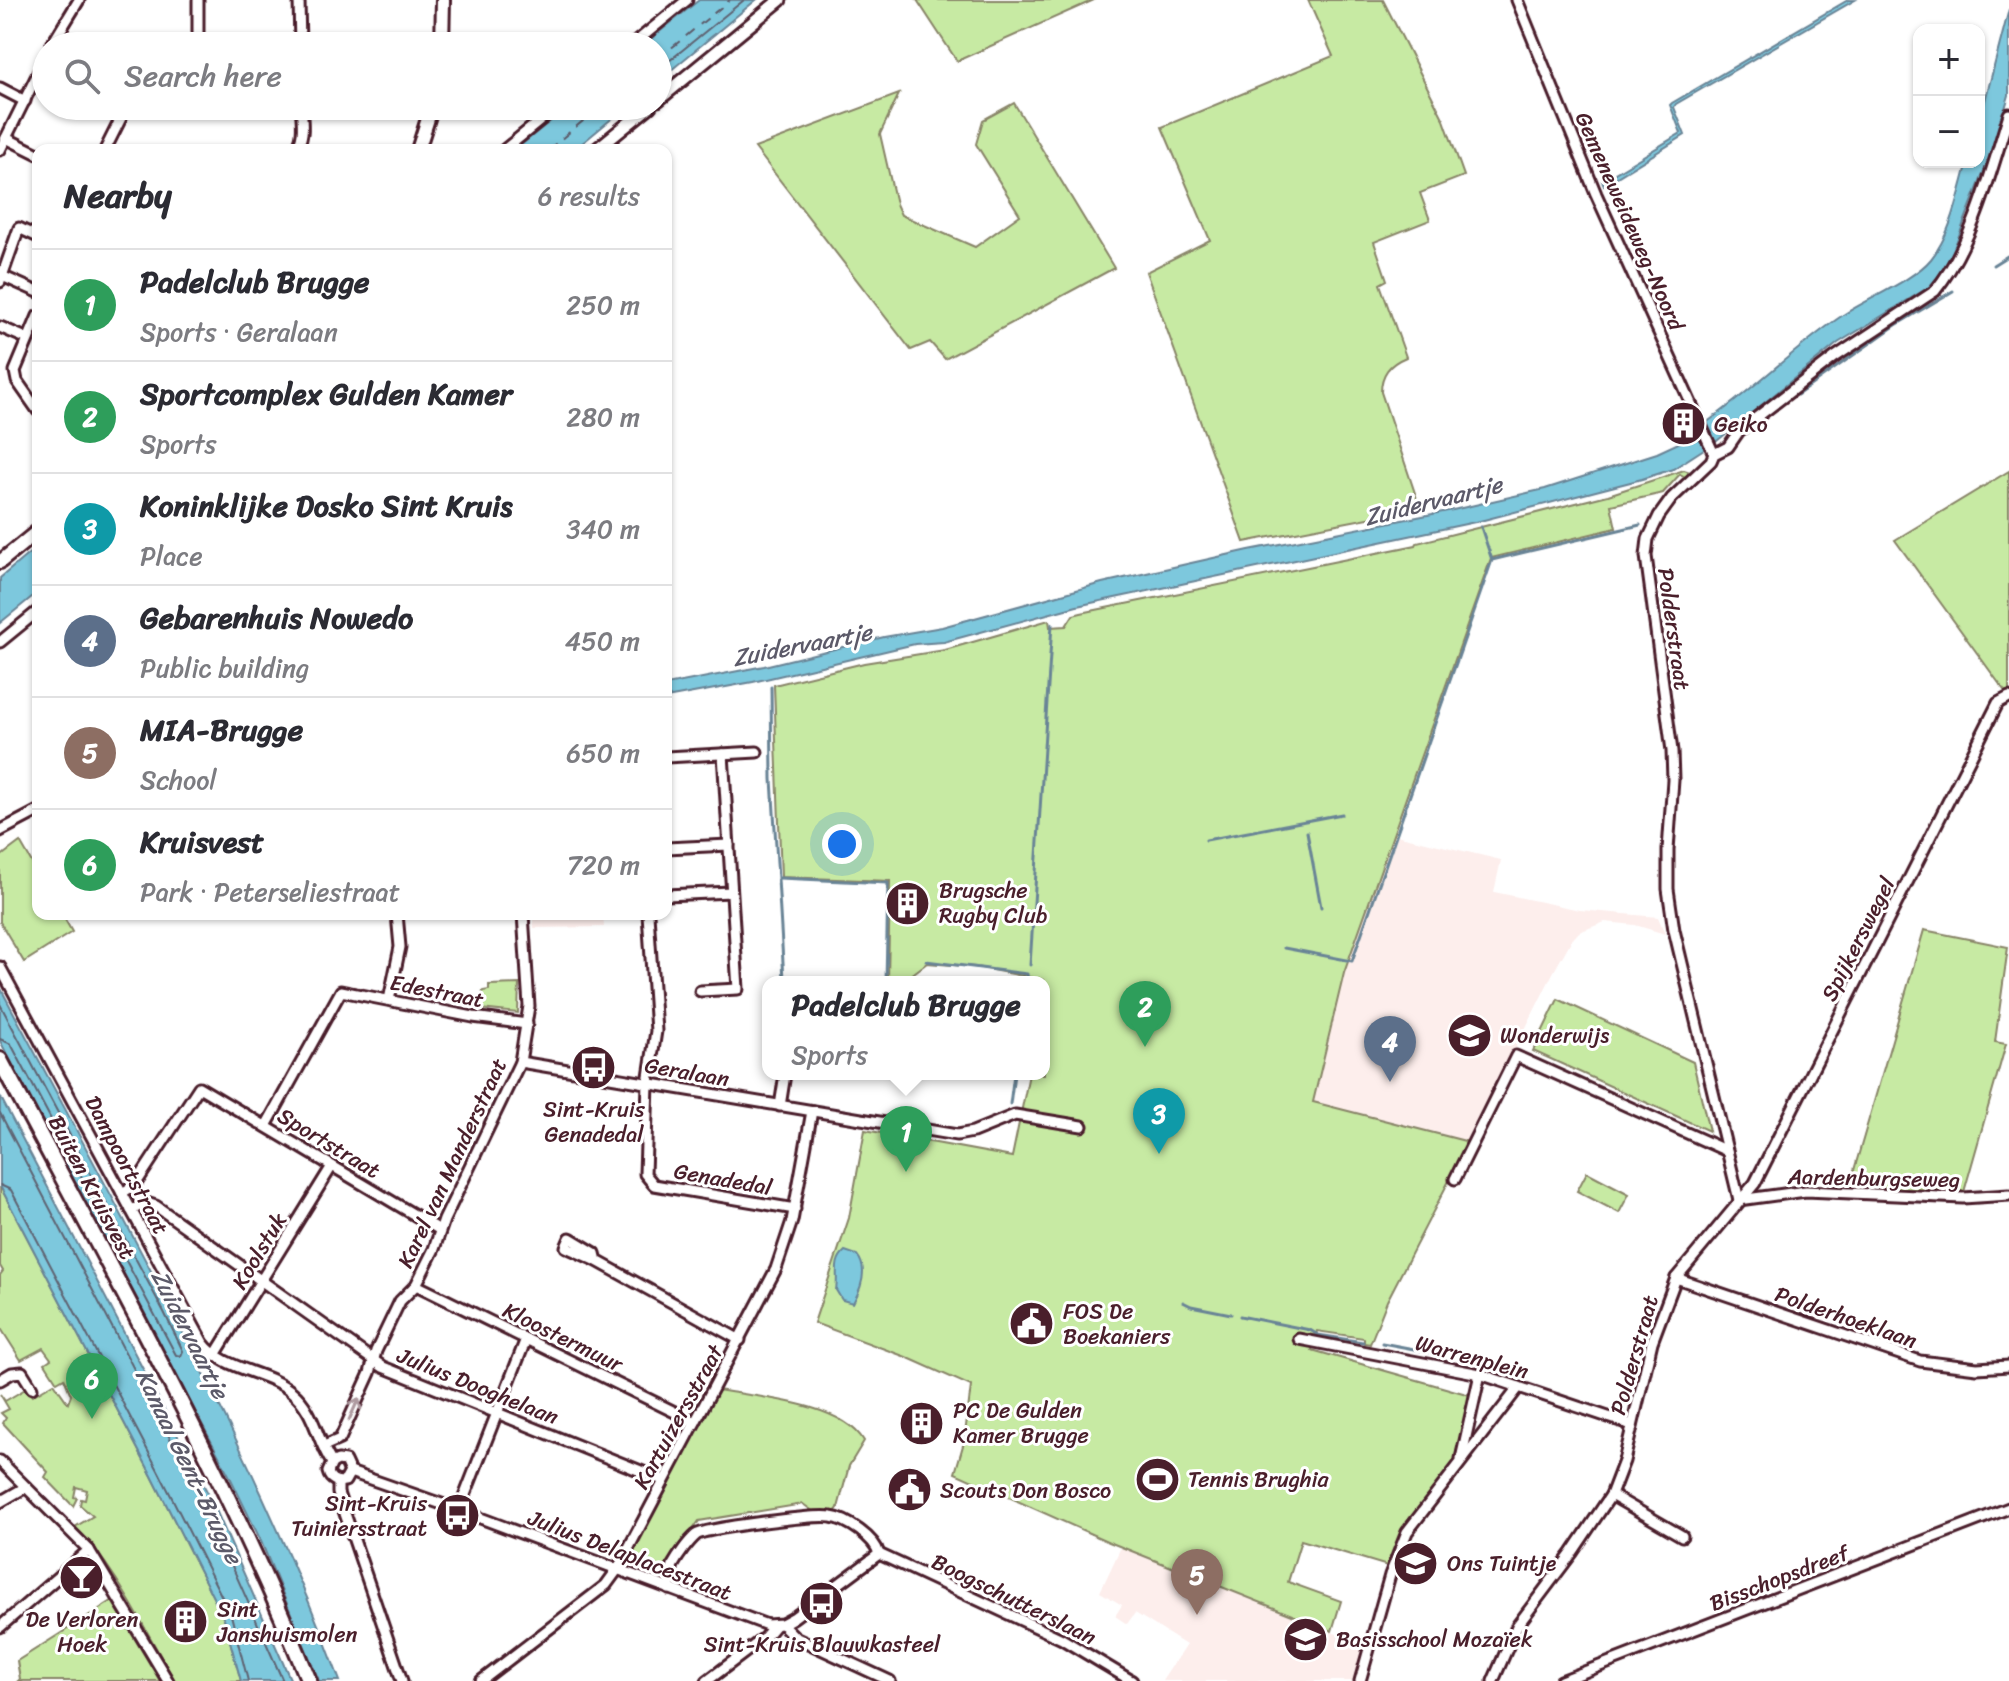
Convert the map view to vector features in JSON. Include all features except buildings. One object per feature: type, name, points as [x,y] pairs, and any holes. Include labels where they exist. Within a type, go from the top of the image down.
[{"type":"main road","points":[[442,32],[443,0]]},
{"type":"main road","points":[[420,144],[428,120]]},
{"type":"main road","points":[[0,562],[32,536]]},
{"type":"main road","name":"Buiten Kruisvest","points":[[0,1060],[199,1436],[246,1533],[309,1681]]},
{"type":"main road","name":"Buiten Kruisvest","points":[[0,1077],[185,1426],[232,1522],[300,1681]]},
{"type":"street","points":[[60,32],[79,0]]},
{"type":"street","points":[[198,0],[198,32]]},
{"type":"street","points":[[299,0],[300,32]]},
{"type":"street","points":[[648,32],[687,0]]},
{"type":"street","points":[[672,89],[780,0]]},
{"type":"street","name":"Gemeneweideweg-Noord","points":[[1517,0],[1596,194],[1712,450]]},
{"type":"street","points":[[0,150],[32,86]]},
{"type":"street","points":[[0,88],[25,101]]},
{"type":"street","name":"Polderstraat","points":[[1493,1681],[1517,1626],[1611,1495],[1624,1461],[1652,1342],[1676,1278],[1739,1200],[1674,930],[1668,889],[1672,751],[1646,556],[1648,539],[1672,498],[1711,461],[1712,450],[1728,447],[1739,431],[1835,357],[1935,291],[1953,265],[1964,241],[1988,181],[2009,114]]},
{"type":"street","points":[[108,144],[120,120]]},
{"type":"street","points":[[300,144],[302,120]]},
{"type":"street","points":[[511,144],[541,120]]},
{"type":"street","points":[[603,144],[633,120]]},
{"type":"street","points":[[6,138],[32,151]]},
{"type":"street","points":[[32,234],[19,228],[1,279],[32,290]]},
{"type":"street","points":[[0,327],[28,339]]},
{"type":"street","points":[[32,330],[16,366],[15,376],[32,402]]},
{"type":"street","points":[[0,642],[32,616]]},
{"type":"street","name":"Spijkerswegel","points":[[1739,1200],[1755,1183],[1998,703],[2009,697]]},
{"type":"street","points":[[672,757],[757,752]]},
{"type":"street","points":[[700,991],[738,989],[723,754]]},
{"type":"street","points":[[0,831],[32,814]]},
{"type":"street","points":[[672,848],[729,845]]},
{"type":"street","points":[[672,895],[731,892]]},
{"type":"street","points":[[389,1000],[400,947],[398,920]]},
{"type":"street","name":"Karel van Manderstraat","points":[[324,1446],[340,1439],[376,1351],[400,1301],[416,1285],[520,1062],[529,1006],[523,920]]},
{"type":"street","points":[[648,920],[656,1031],[648,1083]]},
{"type":"street","name":"Dampoortstraat","points":[[0,967],[197,1333],[215,1355]]},
{"type":"street","name":"Edestraat","points":[[266,1126],[341,991],[473,1017],[527,1024]]},
{"type":"street","points":[[1455,1179],[1516,1056],[1727,1151]]},
{"type":"street","name":"Geralaan","points":[[520,1062],[957,1135],[1015,1115],[1082,1126]]},
{"type":"street","points":[[780,1106],[784,1080]]},
{"type":"street","name":"Genadedal","points":[[648,1083],[645,1174],[648,1180],[654,1185],[795,1209]]},
{"type":"street","name":"Sportstraat","points":[[122,1193],[135,1185],[199,1087],[440,1230]]},
{"type":"street","name":"Kartuizersstraat","points":[[481,1681],[606,1585],[617,1570],[776,1269],[795,1209],[812,1111]]},
{"type":"street","name":"Koolstuk","points":[[215,1355],[332,1166]]},
{"type":"street","name":"Aardenburgseweg","points":[[1739,1200],[1806,1191],[1963,1198],[2009,1195]]},
{"type":"street","name":"Julius Dooghelaan","points":[[131,1210],[147,1203],[156,1206],[374,1362],[663,1480]]},
{"type":"street","points":[[597,1261],[740,1340]]},
{"type":"street","name":"Polderhoeklaan","points":[[1676,1278],[1920,1361],[1977,1368],[2009,1366]]},
{"type":"street","name":"Kloostermuur","points":[[416,1285],[695,1422]]},
{"type":"street","points":[[459,1510],[526,1339]]},
{"type":"street","name":"Warrenplein","points":[[1299,1339],[1480,1374],[1632,1425]]},
{"type":"street","points":[[215,1355],[274,1380],[294,1394],[313,1417],[332,1463]]},
{"type":"street","points":[[0,1380],[12,1373],[22,1372],[32,1388]]},
{"type":"street","points":[[1457,1466],[1480,1374]]},
{"type":"street","points":[[1360,1681],[1390,1575],[1407,1532],[1519,1387]]},
{"type":"street","points":[[338,1460],[345,1461],[350,1472],[345,1481],[338,1482],[331,1479],[328,1472],[332,1463],[338,1460]]},
{"type":"street","points":[[0,1461],[89,1550],[168,1681]]},
{"type":"street","name":"Julius Delaplacestraat","points":[[350,1472],[759,1623],[779,1625],[795,1637],[890,1681]]},
{"type":"street","points":[[338,1482],[338,1493],[402,1681]]},
{"type":"street","points":[[0,1502],[26,1487]]},
{"type":"street","points":[[1611,1495],[1682,1536]]},
{"type":"street","name":"Bisschopsdreef","points":[[1561,1681],[2009,1508]]},
{"type":"street","name":"Boogschutterslaan","points":[[669,1589],[673,1565],[695,1536],[705,1531],[764,1522],[834,1517],[871,1540],[879,1554],[1069,1643],[1132,1681]]},
{"type":"street","points":[[0,1627],[89,1550]]},
{"type":"street","points":[[707,1681],[879,1554]]},
{"type":"street","points":[[858,1681],[864,1668]]},
{"type":"shaded area","points":[[1392,834],[1501,860],[1494,892],[1580,910],[1658,917],[1665,934],[1635,925],[1605,922],[1579,932],[1553,973],[1469,1142],[1313,1102],[1344,973]]},
{"type":"shaded area","points":[[533,920],[603,920],[604,927],[534,928]]},
{"type":"shaded area","points":[[1121,1547],[1364,1645],[1353,1681],[1162,1681],[1186,1645],[1135,1613],[1127,1624],[1115,1616],[1122,1605],[1100,1592]]},
{"type":"green space","points":[[917,0],[1094,0],[957,61]]},
{"type":"green space","points":[[1308,0],[1383,0],[1444,120],[1464,176],[1420,193],[1430,220],[1374,242],[1387,280],[1380,284],[1406,357],[1387,370],[1381,392],[1420,508],[1244,542],[1146,272],[1210,240],[1162,127],[1333,56]]},
{"type":"green space","points":[[899,94],[880,134],[901,215],[975,247],[1020,215],[976,144],[983,120],[1014,103],[1114,268],[945,359],[930,342],[911,350],[755,148]]},
{"type":"green space","points":[[1684,470],[1690,472],[1685,477],[1680,474],[1663,493],[1611,505],[1616,528],[1491,558],[1344,973],[1313,1102],[1469,1142],[1387,1301],[1370,1344],[1364,1343],[1364,1338],[1317,1331],[1312,1350],[1470,1395],[1453,1465],[1401,1534],[1391,1567],[1301,1540],[1288,1582],[1341,1601],[1332,1631],[1109,1542],[955,1473],[964,1442],[971,1386],[906,1357],[814,1323],[849,1218],[865,1130],[1012,1157],[1028,1080],[1050,1080],[1050,976],[1023,976],[976,967],[927,963],[910,976],[888,976],[890,881],[781,877],[774,685],[864,663],[945,650],[1049,620],[1050,627],[1066,626],[1073,615],[1081,613],[1416,545],[1608,495]]},
{"type":"green space","points":[[2009,471],[2009,697],[1895,540]]},
{"type":"green space","points":[[20,842],[32,863],[32,920],[65,920],[72,932],[24,962],[0,922],[0,857]]},
{"type":"green space","points":[[1924,930],[2008,947],[1995,1042],[2006,1044],[1964,1192],[1855,1187],[1850,1184]]},
{"type":"green space","points":[[519,984],[518,1013],[480,1009],[483,991],[489,990],[489,985]]},
{"type":"green space","points":[[1558,999],[1693,1062],[1709,1131],[1533,1051]]},
{"type":"green space","points":[[1587,1172],[1629,1194],[1619,1213],[1577,1191]]},
{"type":"green space","points":[[0,1186],[224,1619],[241,1681],[175,1681],[117,1580],[75,1527],[93,1516],[80,1505],[81,1499],[85,1500],[87,1490],[76,1487],[74,1497],[77,1498],[73,1506],[45,1477],[48,1472],[3,1423],[6,1418],[1,1413],[9,1409],[0,1394],[5,1401],[27,1388],[32,1396],[54,1383],[68,1403],[71,1395],[64,1378],[57,1382],[45,1363],[51,1359],[43,1348],[21,1360],[0,1327],[0,1275],[3,1271],[0,1266]]},
{"type":"green space","points":[[717,1390],[775,1399],[818,1410],[853,1428],[864,1441],[849,1466],[834,1513],[814,1512],[803,1504],[699,1521],[669,1564],[666,1579],[628,1564],[627,1558]]},
{"type":"green space","points":[[112,1601],[160,1681],[18,1681],[17,1661]]},
{"type":"water","points":[[699,0],[756,0],[672,69],[672,32],[659,32]]},
{"type":"water","points":[[1848,0],[1855,0],[1676,104],[1674,107],[1685,135],[1604,185],[1602,181],[1681,133],[1670,105],[1672,103]]},
{"type":"water","points":[[2009,9],[2009,95],[1994,146],[1947,266],[1929,287],[1838,343],[1712,445],[1703,425],[1825,328],[1890,289],[1931,259],[1954,212],[1966,168],[1985,168],[1985,101]]},
{"type":"water","points":[[552,120],[610,120],[581,144],[522,144]]},
{"type":"water","points":[[1698,429],[1707,447],[1673,469],[1480,521],[1077,606],[944,642],[915,644],[753,682],[672,697],[672,684],[942,627],[1102,583],[1249,550],[1545,489],[1657,453],[1683,441]]},
{"type":"water","points":[[32,551],[32,597],[0,623],[0,578]]},
{"type":"water","points":[[0,987],[137,1243],[225,1416],[266,1503],[340,1681],[319,1681],[260,1539],[230,1477],[0,1041]]},
{"type":"water","name":"Kanaal Gent-Brugge","points":[[0,1096],[212,1501],[291,1681],[241,1681],[224,1619],[0,1186]]},
{"type":"water","points":[[845,1251],[857,1255],[863,1267],[861,1286],[853,1303],[842,1300],[836,1290],[837,1264]]},
{"type":"waterway","points":[[1993,265],[2009,255]]},
{"type":"waterway","points":[[1797,395],[1896,325],[1953,291]]},
{"type":"waterway","points":[[1481,527],[1492,560],[1640,525]]},
{"type":"waterway","points":[[1284,948],[1352,961],[1492,560]]},
{"type":"waterway","points":[[1030,965],[1052,624]]},
{"type":"waterway","points":[[771,687],[772,779],[784,976]]},
{"type":"waterway","points":[[1206,840],[1342,814]]},
{"type":"waterway","points":[[1307,832],[1321,907]]},
{"type":"waterway","points":[[779,878],[888,883],[886,976]]},
{"type":"waterway","points":[[926,961],[1027,976]]},
{"type":"waterway","points":[[1010,1104],[1013,1080]]},
{"type":"waterway","points":[[1183,1302],[1231,1314]]},
{"type":"waterway","points":[[1240,1316],[1310,1330],[1318,1335],[1363,1342]]},
{"type":"waterway","points":[[1382,1343],[1430,1352]]},
{"type":"ferry route","points":[[672,48],[730,0]]},
{"type":"ferry route","points":[[555,144],[584,120]]},
{"type":"place","name":"Geiko","points":[[1683,424]]},
{"type":"place","name":"Brugsche Rugby Club","points":[[908,903]]},
{"type":"place","name":"Wonderwijs","points":[[1469,1035]]},
{"type":"place","name":"Sportcomplex Gulden Kamer","points":[[1145,1047]]},
{"type":"place","name":"Sint-Kruis Genadedal","points":[[594,1068]]},
{"type":"place","name":"Gebarenhuis Nowedo","points":[[1390,1082]]},
{"type":"place","name":"Koninklijke Dosko Sint Kruis","points":[[1159,1154]]},
{"type":"place","name":"Padelclub Brugge","points":[[906,1172]]},
{"type":"place","name":"FOS De Boekaniers","points":[[1032,1324]]},
{"type":"place","name":"Kruisvest","points":[[92,1419]]},
{"type":"place","name":"PC De Gulden Kamer Brugge","points":[[922,1423]]},
{"type":"place","name":"Tennis Brughia","points":[[1157,1479]]},
{"type":"place","name":"Scouts Don Bosco","points":[[909,1490]]},
{"type":"place","name":"Sint-Kruis Tuiniersstraat","points":[[458,1516]]},
{"type":"place","name":"Ons Tuintje","points":[[1416,1563]]},
{"type":"place","name":"De Verloren Hoek","points":[[82,1578]]},
{"type":"place","name":"Sint-Kruis Blauwkasteel","points":[[822,1603]]},
{"type":"place","name":"MIA-Brugge","points":[[1197,1615]]},
{"type":"place","name":"Sint Janshuismolen","points":[[186,1622]]},
{"type":"place","name":"Basisschool Mozaïek","points":[[1305,1639]]},
{"type":"water label","name":"Zuidervaartje","points":[[1433,501]]},
{"type":"water label","name":"Zuidervaartje","points":[[802,645]]},
{"type":"water label","name":"Zuidervaartje","points":[[190,1334]]}]
